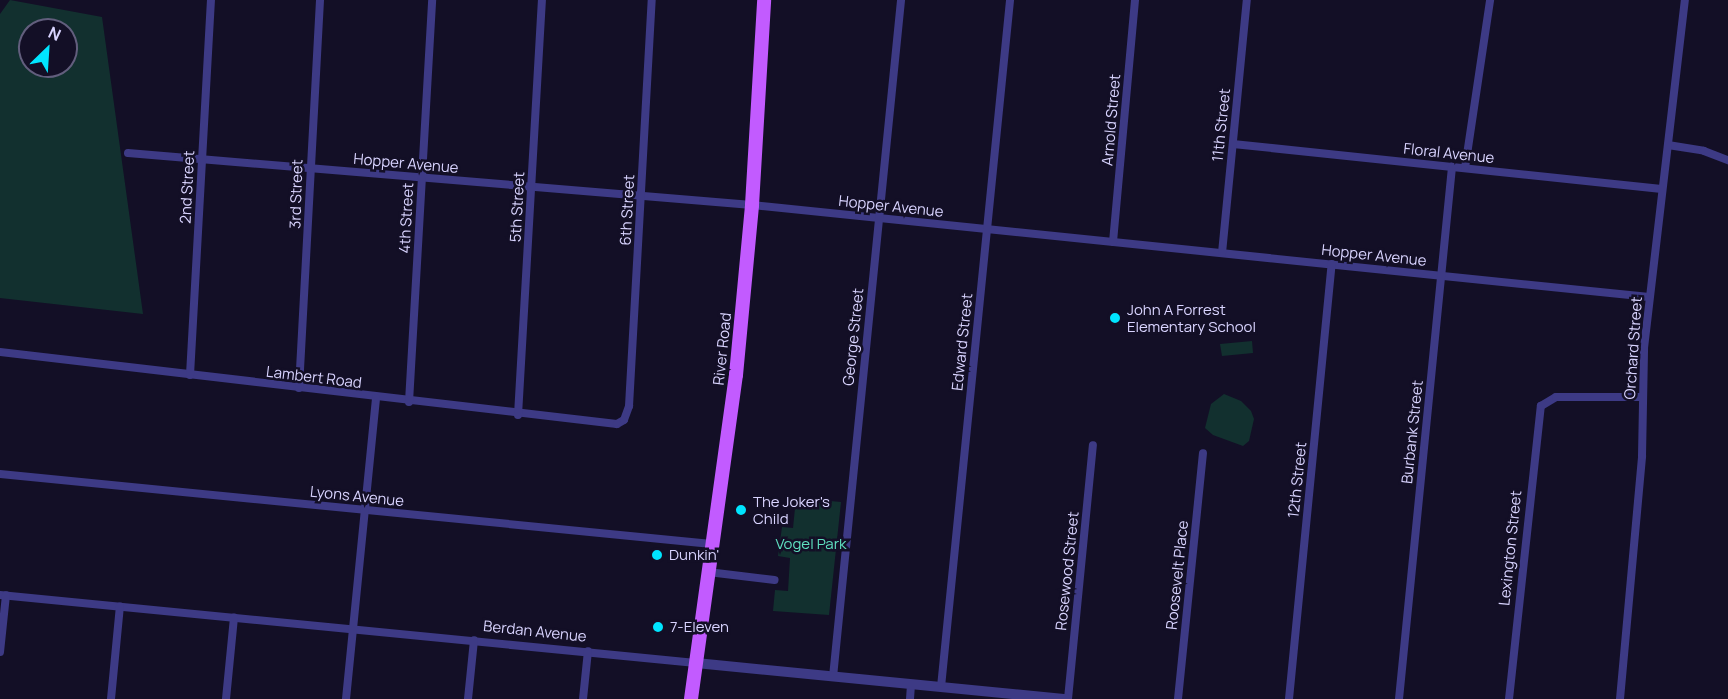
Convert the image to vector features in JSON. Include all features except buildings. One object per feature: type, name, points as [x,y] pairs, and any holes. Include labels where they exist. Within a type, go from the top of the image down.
[{"type":"main road","name":"River Road","points":[[690,699],[731,418],[752,206],[764,0]]},
{"type":"street","name":"2nd Street","points":[[190,375],[211,0]]},
{"type":"street","name":"3rd Street","points":[[299,388],[320,0]]},
{"type":"street","name":"4th Street","points":[[409,402],[432,0]]},
{"type":"street","name":"5th Street","points":[[518,415],[542,0]]},
{"type":"street","name":"6th Street","points":[[624,420],[629,406],[652,0]]},
{"type":"street","name":"George Street","points":[[833,677],[901,0]]},
{"type":"street","name":"Edward Street","points":[[941,687],[1010,0]]},
{"type":"street","name":"Arnold Street","points":[[1113,242],[1136,0]]},
{"type":"street","name":"11th Street","points":[[1222,253],[1247,0]]},
{"type":"street","points":[[1465,168],[1490,0]]},
{"type":"street","name":"Orchard Street","points":[[1620,699],[1642,465],[1643,397],[1650,297],[1685,0]]},
{"type":"street","name":"Floral Avenue","points":[[1233,144],[1662,189]]},
{"type":"street","points":[[1668,145],[1704,151],[1728,160]]},
{"type":"street","name":"Hopper Avenue","points":[[128,153],[879,218],[1650,297]]},
{"type":"street","name":"Burbank Street","points":[[1399,699],[1452,167]]},
{"type":"street","name":"12th Street","points":[[1289,699],[1332,264]]},
{"type":"street","name":"Lambert Road","points":[[0,352],[609,426],[624,420]]},
{"type":"street","name":"Lexington Street","points":[[1509,699],[1530,488],[1545,401],[1556,396],[1643,397]]},
{"type":"street","points":[[346,699],[376,398]]},
{"type":"street","name":"Rosewood Street","points":[[1067,699],[1093,445]]},
{"type":"street","name":"Roosevelt Place","points":[[1178,699],[1203,453]]},
{"type":"street","name":"Lyons Avenue","points":[[0,474],[712,544]]},
{"type":"street","points":[[708,572],[775,580]]},
{"type":"street","points":[[0,652],[3,595]]},
{"type":"street","name":"Berdan Avenue","points":[[3,595],[1067,699]]},
{"type":"street","points":[[111,699],[120,606]]},
{"type":"street","points":[[226,699],[234,617]]},
{"type":"street","points":[[468,699],[474,640]]},
{"type":"street","points":[[583,699],[588,651]]},
{"type":"street","points":[[910,699],[911,684]]},
{"type":"green space","points":[[10,0],[102,17],[143,314],[0,298],[0,14]]},
{"type":"green space","points":[[1252,341],[1253,353],[1222,356],[1220,344]]},
{"type":"green space","points":[[1224,394],[1241,401],[1251,411],[1254,419],[1249,441],[1243,446],[1213,435],[1205,428],[1211,404]]},
{"type":"green space","name":"Vogel Park","points":[[796,498],[841,502],[829,615],[773,611],[775,590],[788,591],[790,558],[778,556],[782,527],[793,528]]},
{"type":"place","name":"John A Forrest Elementary School","points":[[1115,318]]},
{"type":"place","name":"The Joker's Child","points":[[741,510]]},
{"type":"place","name":"Dunkin'","points":[[657,555]]},
{"type":"place","name":"7-Eleven","points":[[658,627]]}]
